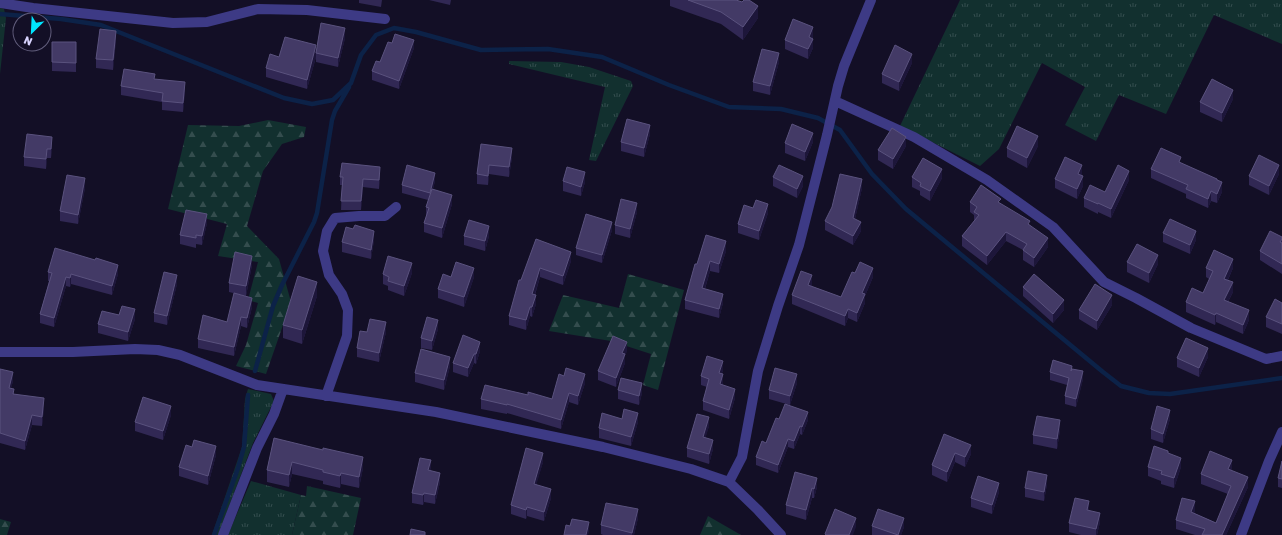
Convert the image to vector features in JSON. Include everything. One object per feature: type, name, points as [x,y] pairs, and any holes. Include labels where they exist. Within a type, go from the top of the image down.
[{"type":"street","points":[[729,482],[742,457],[758,371],[799,245],[838,86],[844,66],[871,0]]},
{"type":"street","points":[[0,3],[33,8],[173,22],[207,22],[258,9],[307,10],[385,20]]},
{"type":"street","points":[[835,102],[914,137],[987,180],[1053,227],[1104,282],[1191,328],[1266,360],[1282,356]]},
{"type":"street","points":[[326,396],[347,336],[348,310],[342,294],[329,275],[323,251],[327,231],[335,218],[384,216],[396,207]]},
{"type":"street","points":[[0,352],[72,352],[135,349],[158,350],[180,355],[256,385],[436,412],[603,447],[691,469],[729,482],[781,535]]},
{"type":"street","points":[[223,535],[257,448],[274,414],[283,389]]},
{"type":"street","points":[[1241,535],[1269,461],[1282,432]]},
{"type":"green space","points":[[960,0],[1282,0],[1282,44],[1214,15],[1166,114],[1119,95],[1096,141],[1065,125],[1085,87],[1042,63],[999,149],[980,166],[900,126]]},
{"type":"green space","points":[[0,8],[4,9],[6,18],[0,74]]},
{"type":"green space","points":[[509,61],[561,62],[589,67],[631,81],[633,86],[596,161],[589,160],[605,87],[509,64]]},
{"type":"green space","points":[[268,120],[306,127],[304,137],[282,144],[263,171],[247,226],[279,259],[291,302],[266,374],[236,366],[246,345],[258,303],[248,300],[258,262],[218,256],[227,224],[168,209],[188,125],[239,126]]},
{"type":"green space","points":[[628,274],[684,290],[658,390],[643,385],[651,354],[611,341],[549,331],[563,295],[619,308]]},
{"type":"green space","points":[[248,389],[271,394],[274,401],[253,443],[218,535],[212,535],[242,447],[245,399]]},
{"type":"green space","points":[[251,481],[301,495],[292,535],[228,535]]},
{"type":"green space","points":[[307,486],[361,498],[353,535],[292,535],[301,495],[306,496]]},
{"type":"green space","points":[[708,516],[741,535],[700,535]]},
{"type":"green space","points":[[0,519],[11,522],[7,535],[0,535]]},
{"type":"building","points":[[688,0],[736,0],[742,2],[744,0],[749,0],[758,6],[743,27],[721,12]]},
{"type":"building","points":[[793,19],[813,27],[809,37],[813,39],[808,49],[785,40]]},
{"type":"building","points":[[321,23],[345,28],[338,58],[316,53]]},
{"type":"building","points":[[100,29],[116,31],[113,60],[96,59]]},
{"type":"building","points":[[395,34],[414,40],[399,81],[372,71],[376,61],[380,62],[388,42],[392,43]]},
{"type":"building","points":[[285,37],[316,45],[307,80],[266,68],[270,54],[279,57]]},
{"type":"building","points":[[52,42],[76,42],[76,63],[52,62]]},
{"type":"building","points":[[895,45],[912,54],[899,82],[882,74]]},
{"type":"building","points":[[762,49],[779,53],[770,86],[753,82]]},
{"type":"building","points":[[124,69],[155,74],[154,79],[185,82],[183,103],[162,101],[163,93],[121,86]]},
{"type":"building","points":[[1212,79],[1233,90],[1222,113],[1200,102]]},
{"type":"building","points":[[627,119],[650,125],[644,148],[621,142]]},
{"type":"building","points":[[792,124],[813,133],[805,152],[785,143]]},
{"type":"building","points":[[1017,126],[1038,136],[1027,158],[1007,148]]},
{"type":"building","points":[[892,128],[906,137],[893,159],[878,150]]},
{"type":"building","points":[[27,134],[52,137],[51,149],[47,149],[46,159],[24,157]]},
{"type":"building","points":[[481,144],[512,148],[509,167],[489,165],[488,176],[477,174]]},
{"type":"building","points":[[1161,148],[1181,157],[1179,162],[1222,182],[1217,194],[1211,191],[1208,199],[1186,189],[1188,185],[1151,169]]},
{"type":"building","points":[[1259,155],[1279,165],[1269,186],[1249,176]]},
{"type":"building","points":[[1065,157],[1082,165],[1078,174],[1083,176],[1077,189],[1055,179]]},
{"type":"building","points":[[923,158],[942,169],[930,191],[920,186],[921,183],[912,177]]},
{"type":"building","points":[[342,163],[380,167],[379,180],[363,179],[361,201],[341,201],[343,177],[340,177]]},
{"type":"building","points":[[407,165],[435,173],[430,193],[402,185]]},
{"type":"building","points":[[779,165],[803,176],[797,189],[773,177]]},
{"type":"building","points":[[1118,165],[1129,171],[1111,209],[1084,198],[1090,185],[1105,192]]},
{"type":"building","points":[[567,167],[585,172],[581,187],[563,181]]},
{"type":"building","points":[[840,174],[862,179],[853,218],[861,222],[853,236],[825,221],[832,207]]},
{"type":"building","points":[[67,175],[85,178],[78,215],[60,211]]},
{"type":"building","points":[[981,185],[1001,199],[998,202],[1030,221],[1028,224],[1048,238],[1034,258],[1023,250],[1027,244],[1006,232],[987,256],[962,236],[979,215],[974,212],[977,207],[970,202]]},
{"type":"building","points":[[432,189],[452,195],[442,228],[424,223],[429,208],[426,207]]},
{"type":"building","points":[[621,199],[637,203],[630,229],[615,225]]},
{"type":"building","points":[[756,200],[768,204],[759,231],[738,224],[744,205],[753,208]]},
{"type":"building","points":[[186,210],[207,214],[202,236],[196,235],[196,238],[180,235]]},
{"type":"building","points":[[586,214],[612,222],[602,255],[576,248]]},
{"type":"building","points":[[1170,219],[1196,231],[1190,245],[1163,233]]},
{"type":"building","points":[[469,220],[489,226],[485,241],[464,236]]},
{"type":"building","points":[[355,225],[374,231],[371,250],[342,242],[346,227],[353,229]]},
{"type":"building","points":[[1270,231],[1282,237],[1280,242],[1282,243],[1282,264],[1260,251]]},
{"type":"building","points":[[706,235],[726,241],[719,264],[710,261],[702,288],[723,294],[719,309],[685,300],[695,264],[697,264]]},
{"type":"building","points":[[536,239],[571,252],[563,276],[540,268],[532,294],[536,295],[526,320],[509,316],[519,280],[521,280]]},
{"type":"building","points":[[1137,244],[1158,255],[1149,273],[1127,262]]},
{"type":"building","points":[[55,248],[118,265],[112,286],[71,274],[70,278],[66,277],[54,318],[40,314],[52,273],[48,272]]},
{"type":"building","points":[[1214,250],[1233,259],[1224,279],[1233,282],[1224,300],[1249,310],[1243,325],[1216,313],[1215,315],[1186,302],[1192,288],[1203,293],[1213,271],[1206,268]]},
{"type":"building","points":[[235,252],[252,256],[246,286],[229,283]]},
{"type":"building","points":[[388,256],[412,263],[404,286],[388,281],[389,277],[383,274]]},
{"type":"building","points":[[456,262],[474,268],[464,297],[438,289],[443,274],[451,277]]},
{"type":"building","points":[[860,262],[873,268],[862,293],[865,294],[857,313],[848,309],[845,316],[792,295],[801,271],[812,275],[808,285],[841,297],[852,272],[855,273]]},
{"type":"building","points":[[164,272],[177,275],[167,316],[154,313]]},
{"type":"building","points":[[1034,274],[1064,300],[1053,314],[1023,287]]},
{"type":"building","points":[[298,276],[317,282],[302,330],[283,325]]},
{"type":"building","points":[[1095,284],[1112,295],[1097,321],[1079,310]]},
{"type":"building","points":[[234,293],[252,298],[247,318],[241,317],[234,347],[198,339],[203,315],[227,322]]},
{"type":"building","points":[[1275,299],[1282,303],[1282,324],[1266,317]]},
{"type":"building","points":[[122,306],[135,309],[128,332],[98,324],[102,311],[119,315]]},
{"type":"building","points":[[427,317],[438,320],[432,341],[421,338]]},
{"type":"building","points":[[370,319],[386,322],[379,353],[357,348],[360,331],[367,332]]},
{"type":"building","points":[[463,335],[480,342],[476,354],[474,354],[468,368],[453,363]]},
{"type":"building","points":[[613,336],[627,342],[622,353],[625,354],[616,378],[598,371]]},
{"type":"building","points":[[1186,338],[1208,348],[1199,368],[1177,358]]},
{"type":"building","points":[[421,349],[450,357],[444,380],[415,373]]},
{"type":"building","points":[[707,356],[723,361],[719,373],[723,374],[720,384],[735,389],[729,410],[703,401],[709,379],[701,376]]},
{"type":"building","points":[[1053,360],[1072,366],[1071,371],[1072,369],[1083,371],[1076,399],[1065,396],[1069,378],[1050,372]]},
{"type":"building","points":[[566,368],[585,374],[578,396],[569,393],[561,420],[507,404],[481,399],[485,385],[528,395],[528,392],[552,399],[559,374],[564,376]]},
{"type":"building","points":[[775,368],[797,374],[790,396],[769,390]]},
{"type":"building","points":[[0,369],[13,372],[9,388],[14,389],[13,394],[44,398],[42,417],[32,415],[25,441],[0,433]]},
{"type":"building","points":[[621,378],[642,383],[639,396],[618,390]]},
{"type":"building","points":[[143,397],[171,406],[163,431],[135,422]]},
{"type":"building","points":[[785,404],[808,412],[794,441],[788,439],[778,465],[756,457],[762,441],[766,443],[776,418],[779,419]]},
{"type":"building","points":[[1157,406],[1170,410],[1163,434],[1151,429]]},
{"type":"building","points":[[624,409],[638,413],[631,437],[599,428],[602,413],[622,419]]},
{"type":"building","points":[[697,414],[709,417],[703,437],[713,440],[709,454],[687,448]]},
{"type":"building","points":[[1037,416],[1060,420],[1057,439],[1033,435]]},
{"type":"building","points":[[944,434],[971,445],[965,457],[955,453],[947,472],[932,465]]},
{"type":"building","points":[[274,438],[323,450],[323,448],[363,457],[359,477],[341,473],[340,476],[292,462],[289,475],[267,470]]},
{"type":"building","points":[[194,440],[216,446],[208,476],[179,467],[186,445],[192,447]]},
{"type":"building","points":[[1154,446],[1181,458],[1174,478],[1161,474],[1162,471],[1148,467]]},
{"type":"building","points":[[526,448],[543,453],[534,484],[551,489],[544,512],[527,507],[526,510],[511,505]]},
{"type":"building","points":[[1210,451],[1232,460],[1228,469],[1248,477],[1222,535],[1202,535],[1205,529],[1176,520],[1182,498],[1195,501],[1191,512],[1216,523],[1231,486],[1201,474]]},
{"type":"building","points":[[420,458],[431,460],[428,470],[440,473],[435,495],[412,493]]},
{"type":"building","points":[[1282,461],[1282,479],[1278,478]]},
{"type":"building","points":[[1028,471],[1047,475],[1044,492],[1025,488]]},
{"type":"building","points":[[795,472],[817,478],[814,489],[812,488],[806,510],[786,505]]},
{"type":"building","points":[[978,476],[999,483],[992,505],[971,498]]},
{"type":"building","points":[[1075,498],[1089,501],[1087,510],[1100,513],[1096,529],[1069,523]]},
{"type":"building","points":[[606,503],[638,509],[632,533],[601,525]]},
{"type":"building","points":[[835,509],[856,518],[849,535],[825,534]]},
{"type":"building","points":[[878,509],[904,518],[898,535],[872,526]]},
{"type":"building","points":[[572,519],[589,522],[586,535],[564,535],[566,525],[570,526]]},
{"type":"building","points":[[411,529],[425,532],[425,535],[410,535]]},
{"type":"waterway","points":[[0,14],[61,19],[101,25],[284,98],[312,104],[333,100],[351,83],[361,55],[376,35],[394,28],[416,32],[481,50],[548,49],[602,57],[669,85],[729,107],[781,109],[818,118],[840,130],[872,174],[906,209],[1121,386],[1149,393],[1170,394],[1282,378]]},
{"type":"waterway","points":[[255,371],[273,306],[317,213],[332,120],[335,111],[349,87]]},
{"type":"waterway","points":[[214,535],[244,447],[248,395]]}]
